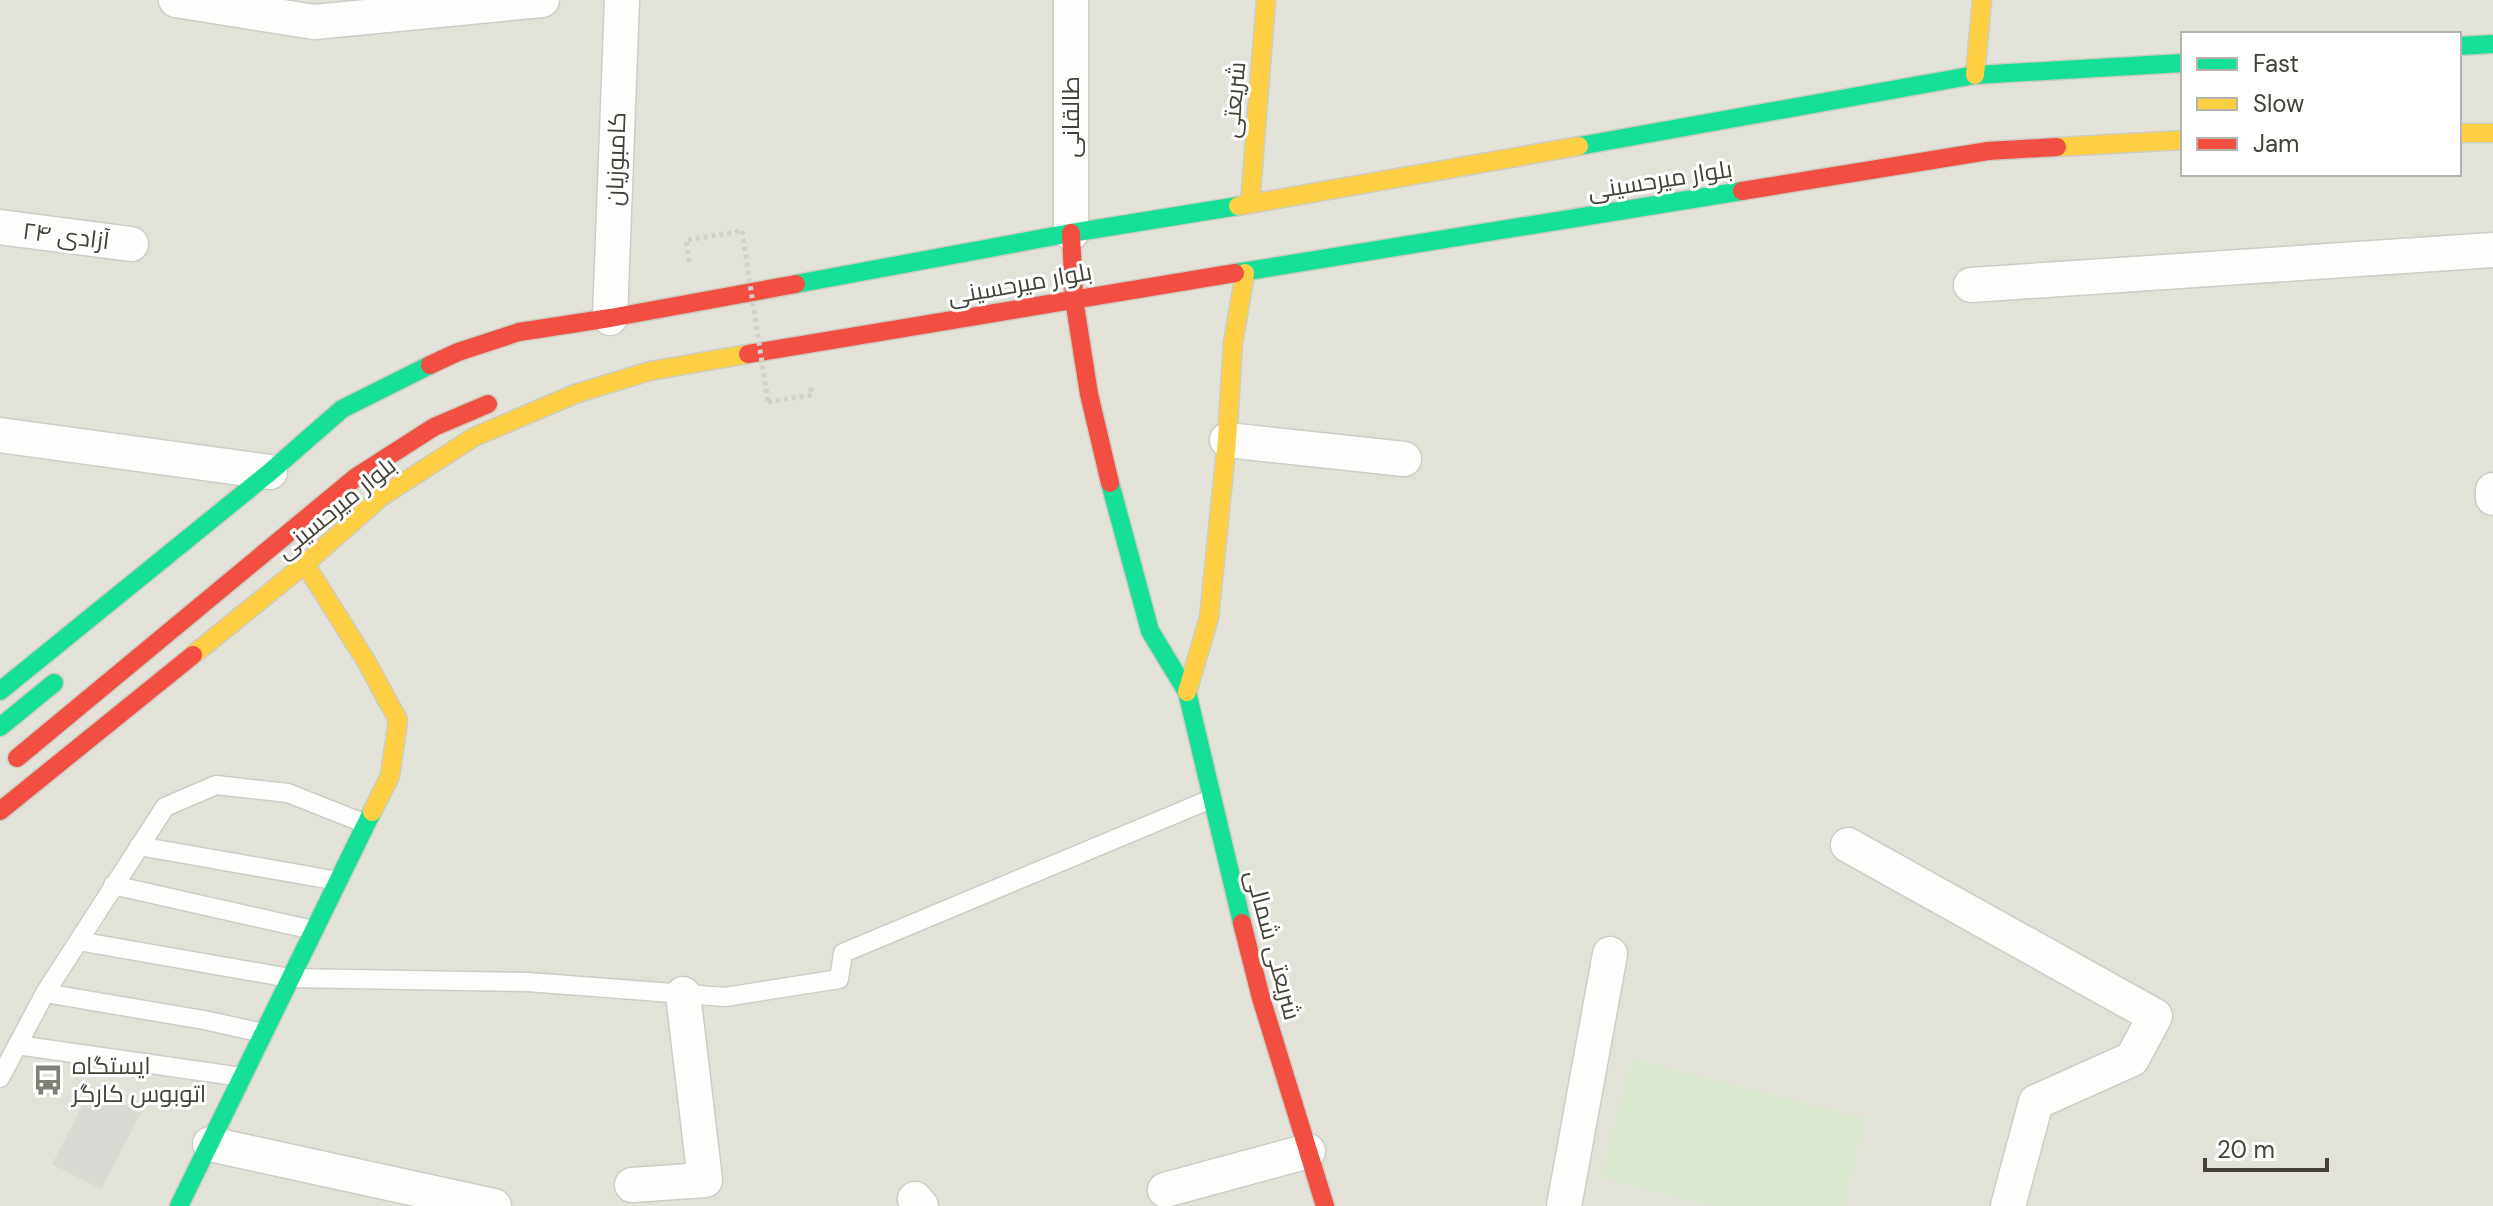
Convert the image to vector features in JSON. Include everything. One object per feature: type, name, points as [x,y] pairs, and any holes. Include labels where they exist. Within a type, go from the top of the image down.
[{"type":"main road","name":"شریعتی","points":[[1250,204],[1266,0]]},
{"type":"main road","points":[[1975,75],[1982,0]]},
{"type":"main road","points":[[2461,46],[2493,44]]},
{"type":"main road","name":"بلوار میرحسینی","points":[[0,691],[270,472],[342,409],[458,352],[519,332],[1975,75],[2181,63]]},
{"type":"main road","points":[[2461,133],[2493,133]]},
{"type":"main road","name":"بلوار میرحسینی","points":[[0,811],[305,564],[381,497],[474,437],[575,394],[650,371],[1988,151],[2181,140]]},
{"type":"main road","name":"شریعتی شمالی","points":[[1071,233],[1074,299],[1102,454],[1150,631],[1187,692],[1261,998],[1325,1206]]},
{"type":"main road","points":[[747,311],[886,283],[922,260]]},
{"type":"main road","name":"شریعتی شمالی","points":[[1187,692],[1209,618],[1227,440],[1233,343],[1245,273]]},
{"type":"main road","points":[[695,345],[889,314],[936,323]]},
{"type":"main road","points":[[604,366],[665,350]]},
{"type":"main road","points":[[0,772],[356,477],[434,427],[501,398]]},
{"type":"main road","points":[[179,1206],[390,776],[398,720],[366,661],[305,564]]},
{"type":"main road","points":[[0,727],[70,669]]},
{"type":"street","points":[[176,0],[272,8],[314,22],[542,0]]},
{"type":"street","name":"کامبوزیان","points":[[610,318],[622,0]]},
{"type":"street","name":"طالقانی","points":[[1071,0],[1071,233]]},
{"type":"street","name":"آزادی ۲۴","points":[[0,227],[131,244]]},
{"type":"street","points":[[1971,285],[2493,250]]},
{"type":"street","points":[[0,435],[270,472]]},
{"type":"street","points":[[1227,440],[1404,459]]},
{"type":"street","points":[[2493,490],[2493,498]]},
{"type":"street","points":[[1848,845],[2155,1016],[2132,1059],[2036,1102],[2008,1206]]},
{"type":"street","points":[[1564,1206],[1610,954]]},
{"type":"street","points":[[632,1185],[705,1180],[683,994]]},
{"type":"street","points":[[210,1144],[494,1206]]},
{"type":"street","points":[[1165,1190],[1308,1151]]},
{"type":"lane","points":[[0,1078],[45,993],[165,807],[216,785],[288,793],[366,824]]},
{"type":"lane","points":[[78,941],[290,978],[528,982],[725,997],[839,979],[843,953],[1211,799]]},
{"type":"lane","points":[[139,846],[338,881]]},
{"type":"lane","points":[[113,885],[314,931]]},
{"type":"lane","points":[[45,993],[264,1033]]},
{"type":"lane","points":[[17,1045],[242,1077]]},
{"type":"path","points":[[686,240],[742,231],[768,402],[812,395]]},
{"type":"shaded area","points":[[0,0],[2493,0],[2493,1206],[0,1206]]},
{"type":"green space","points":[[1632,1059],[1866,1119],[1843,1206],[1714,1206],[1601,1177]]},
{"type":"building","points":[[92,1087],[141,1113],[101,1189],[52,1164]]},
{"type":"traffic: fast","points":[[2461,46],[2493,44]]},
{"type":"traffic: fast","points":[[1579,146],[1975,75],[2181,63]]},
{"type":"traffic: fast","points":[[1235,273],[1742,191]]},
{"type":"traffic: fast","points":[[796,284],[1071,233],[1238,206]]},
{"type":"traffic: fast","points":[[0,691],[270,472],[342,409],[430,365]]},
{"type":"traffic: fast","points":[[1110,483],[1150,631],[1187,692],[1242,923]]},
{"type":"traffic: fast","points":[[0,727],[54,683]]},
{"type":"traffic: fast","points":[[179,1206],[372,812]]},
{"type":"traffic: slow","points":[[1250,204],[1266,0]]},
{"type":"traffic: slow","points":[[1975,75],[1982,0]]},
{"type":"traffic: slow","points":[[2461,133],[2493,133]]},
{"type":"traffic: slow","points":[[2057,147],[2181,140]]},
{"type":"traffic: slow","points":[[1238,206],[1579,146]]},
{"type":"traffic: slow","points":[[1187,692],[1209,618],[1227,440],[1233,343],[1245,273]]},
{"type":"traffic: slow","points":[[193,655],[381,497],[474,437],[575,394],[650,371],[748,354]]},
{"type":"traffic: slow","points":[[305,564],[366,661],[398,720],[390,776],[372,812]]},
{"type":"traffic: jam","points":[[1742,191],[1988,151],[2057,147]]},
{"type":"traffic: jam","points":[[1071,233],[1074,299],[1089,394],[1110,483]]},
{"type":"traffic: jam","points":[[748,354],[1235,273]]},
{"type":"traffic: jam","points":[[430,365],[458,352],[519,332],[796,284]]},
{"type":"traffic: jam","points":[[17,758],[356,477],[434,427],[488,404]]},
{"type":"traffic: jam","points":[[0,811],[193,655]]},
{"type":"traffic: jam","points":[[1242,923],[1261,998],[1325,1206]]},
{"type":"place","name":"ایستگاه اتوبوس کارگر","points":[[48,1080]]}]
